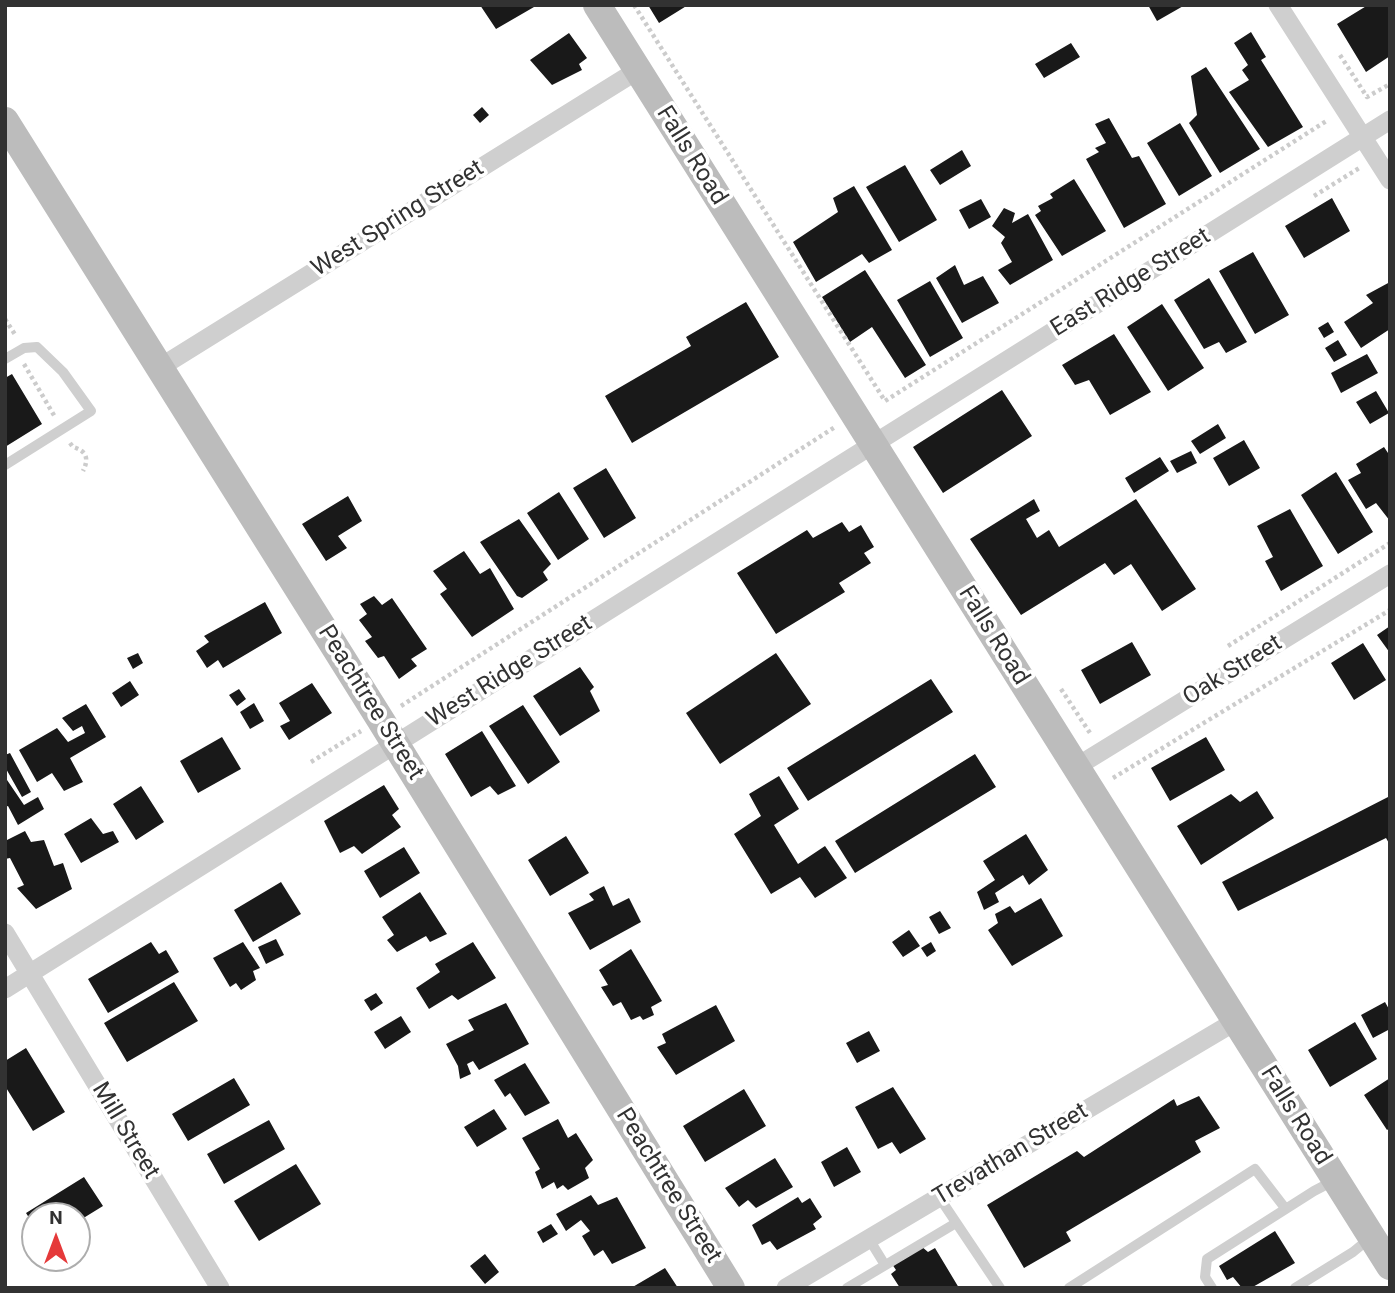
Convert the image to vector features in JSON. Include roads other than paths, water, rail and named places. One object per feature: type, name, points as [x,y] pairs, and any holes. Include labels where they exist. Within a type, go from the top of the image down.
[{"type":"main road","name":"Falls Road","points":[[597,5],[1390,1266]]},
{"type":"main road","name":"Peachtree Street","points":[[5,121],[380,719],[731,1288]]},
{"type":"street","points":[[1278,5],[1390,180]]},
{"type":"street","name":"West Spring Street","points":[[159,368],[645,81]]},
{"type":"street","name":"East Ridge Street","points":[[873,445],[1390,120]]},
{"type":"street","name":"West Ridge Street","points":[[5,989],[873,445]]},
{"type":"street","name":"Oak Street","points":[[1076,767],[1390,574]]},
{"type":"street","name":"Mill Street","points":[[5,933],[220,1288]]},
{"type":"street","name":"Trevathan Street","points":[[786,1288],[1236,1021]]},
{"type":"lane","points":[[5,359],[24,348],[37,347],[63,372],[91,411],[5,466]]},
{"type":"lane","points":[[1069,1288],[1255,1169],[1286,1208]]},
{"type":"lane","points":[[1212,1288],[1205,1277],[1207,1259],[1335,1180]]},
{"type":"lane","points":[[939,1197],[1000,1288]]},
{"type":"lane","points":[[847,1288],[956,1223]]},
{"type":"lane","points":[[1295,1288],[1353,1252],[1371,1237]]},
{"type":"lane","points":[[869,1239],[885,1265]]}]
